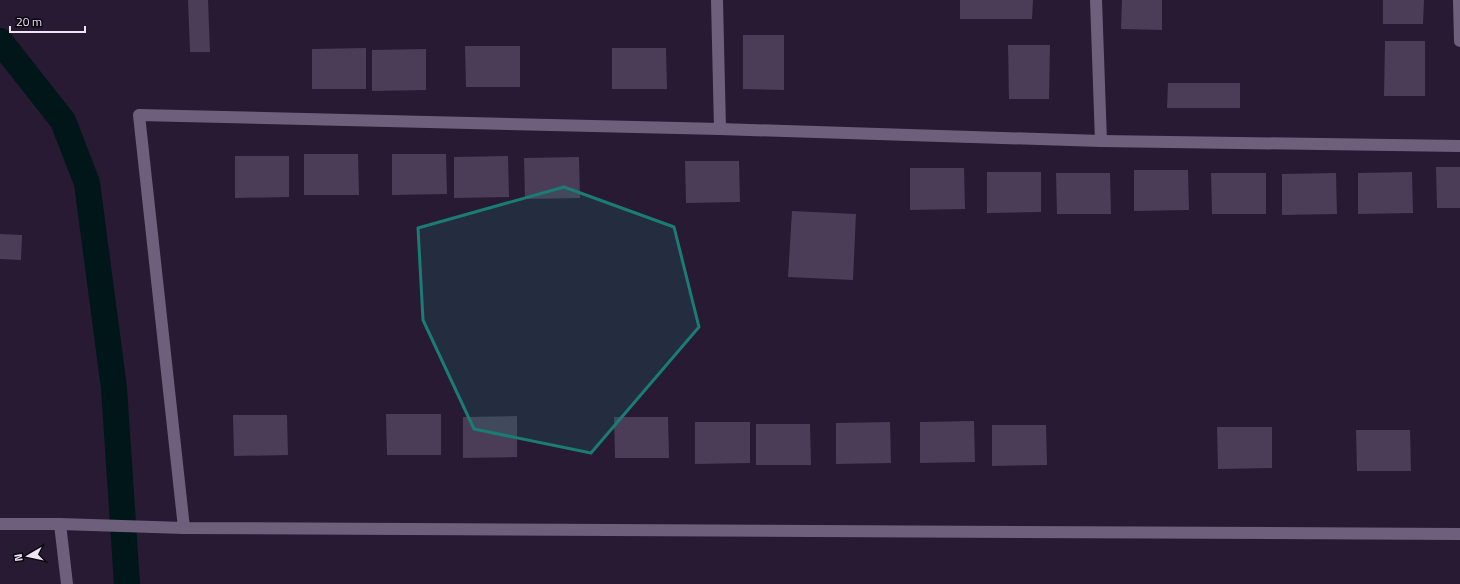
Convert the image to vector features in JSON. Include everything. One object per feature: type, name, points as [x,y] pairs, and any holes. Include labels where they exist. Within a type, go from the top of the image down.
[{"type":"street","points":[[717,0],[720,128]]},
{"type":"street","points":[[1096,0],[1101,141]]},
{"type":"street","points":[[1459,0],[1460,41]]},
{"type":"street","points":[[184,528],[139,115],[720,128],[1101,141],[1460,146]]},
{"type":"street","points":[[0,524],[60,524],[184,528],[1460,534]]},
{"type":"street","points":[[60,524],[67,584]]},
{"type":"highlighted area","points":[[564,187],[674,227],[699,327],[591,453],[474,429],[423,320],[418,228]]},
{"type":"building","points":[[188,0],[208,0],[210,52],[190,52]]},
{"type":"building","points":[[960,0],[1033,0],[1032,19],[960,19]]},
{"type":"building","points":[[1122,0],[1162,0],[1162,30],[1121,29]]},
{"type":"building","points":[[1383,0],[1424,0],[1423,24],[1383,24]]},
{"type":"building","points":[[743,35],[784,35],[784,90],[743,89]]},
{"type":"building","points":[[1385,41],[1425,41],[1425,96],[1384,96]]},
{"type":"building","points":[[1008,45],[1050,45],[1049,99],[1009,99]]},
{"type":"building","points":[[465,46],[520,46],[520,87],[466,87]]},
{"type":"building","points":[[366,48],[366,89],[312,89],[312,49]]},
{"type":"building","points":[[612,48],[666,48],[667,89],[612,89]]},
{"type":"building","points":[[426,49],[426,90],[372,91],[372,50]]},
{"type":"building","points":[[1168,83],[1240,83],[1240,108],[1167,108]]},
{"type":"building","points":[[304,154],[358,154],[359,195],[304,195]]},
{"type":"building","points":[[392,154],[446,154],[447,194],[392,195]]},
{"type":"building","points":[[235,156],[289,156],[289,197],[235,198]]},
{"type":"building","points":[[508,156],[509,197],[454,198],[454,157]]},
{"type":"building","points":[[579,157],[580,198],[525,199],[524,158]]},
{"type":"building","points":[[685,161],[739,161],[740,202],[686,203]]},
{"type":"building","points":[[1436,167],[1460,167],[1460,208],[1437,208]]},
{"type":"building","points":[[910,168],[964,168],[965,209],[910,210]]},
{"type":"building","points":[[1134,170],[1188,170],[1189,210],[1134,211]]},
{"type":"building","points":[[987,172],[1041,172],[1041,212],[987,213]]},
{"type":"building","points":[[1412,172],[1413,213],[1358,214],[1358,173]]},
{"type":"building","points":[[1056,173],[1110,173],[1111,214],[1057,214]]},
{"type":"building","points":[[1211,173],[1266,173],[1266,214],[1212,214]]},
{"type":"building","points":[[1336,173],[1337,214],[1282,215],[1282,174]]},
{"type":"building","points":[[792,211],[856,214],[853,280],[788,277]]},
{"type":"building","points":[[0,234],[22,235],[21,260],[0,259]]},
{"type":"building","points":[[386,414],[441,414],[441,455],[387,455]]},
{"type":"building","points":[[233,415],[287,415],[288,455],[234,456]]},
{"type":"building","points":[[517,416],[517,457],[463,458],[463,417]]},
{"type":"building","points":[[614,417],[668,417],[669,458],[615,458]]},
{"type":"building","points":[[974,421],[975,462],[920,463],[920,422]]},
{"type":"building","points":[[695,422],[750,422],[750,463],[695,464]]},
{"type":"building","points":[[890,422],[891,463],[836,464],[836,423]]},
{"type":"building","points":[[756,424],[810,424],[811,465],[756,465]]},
{"type":"building","points":[[992,425],[1046,425],[1047,465],[992,466]]},
{"type":"building","points":[[1217,427],[1272,427],[1272,468],[1218,469]]},
{"type":"building","points":[[1356,430],[1410,430],[1411,471],[1357,471]]},
{"type":"waterway","points":[[0,41],[63,121],[87,183],[114,388],[127,584]]}]
